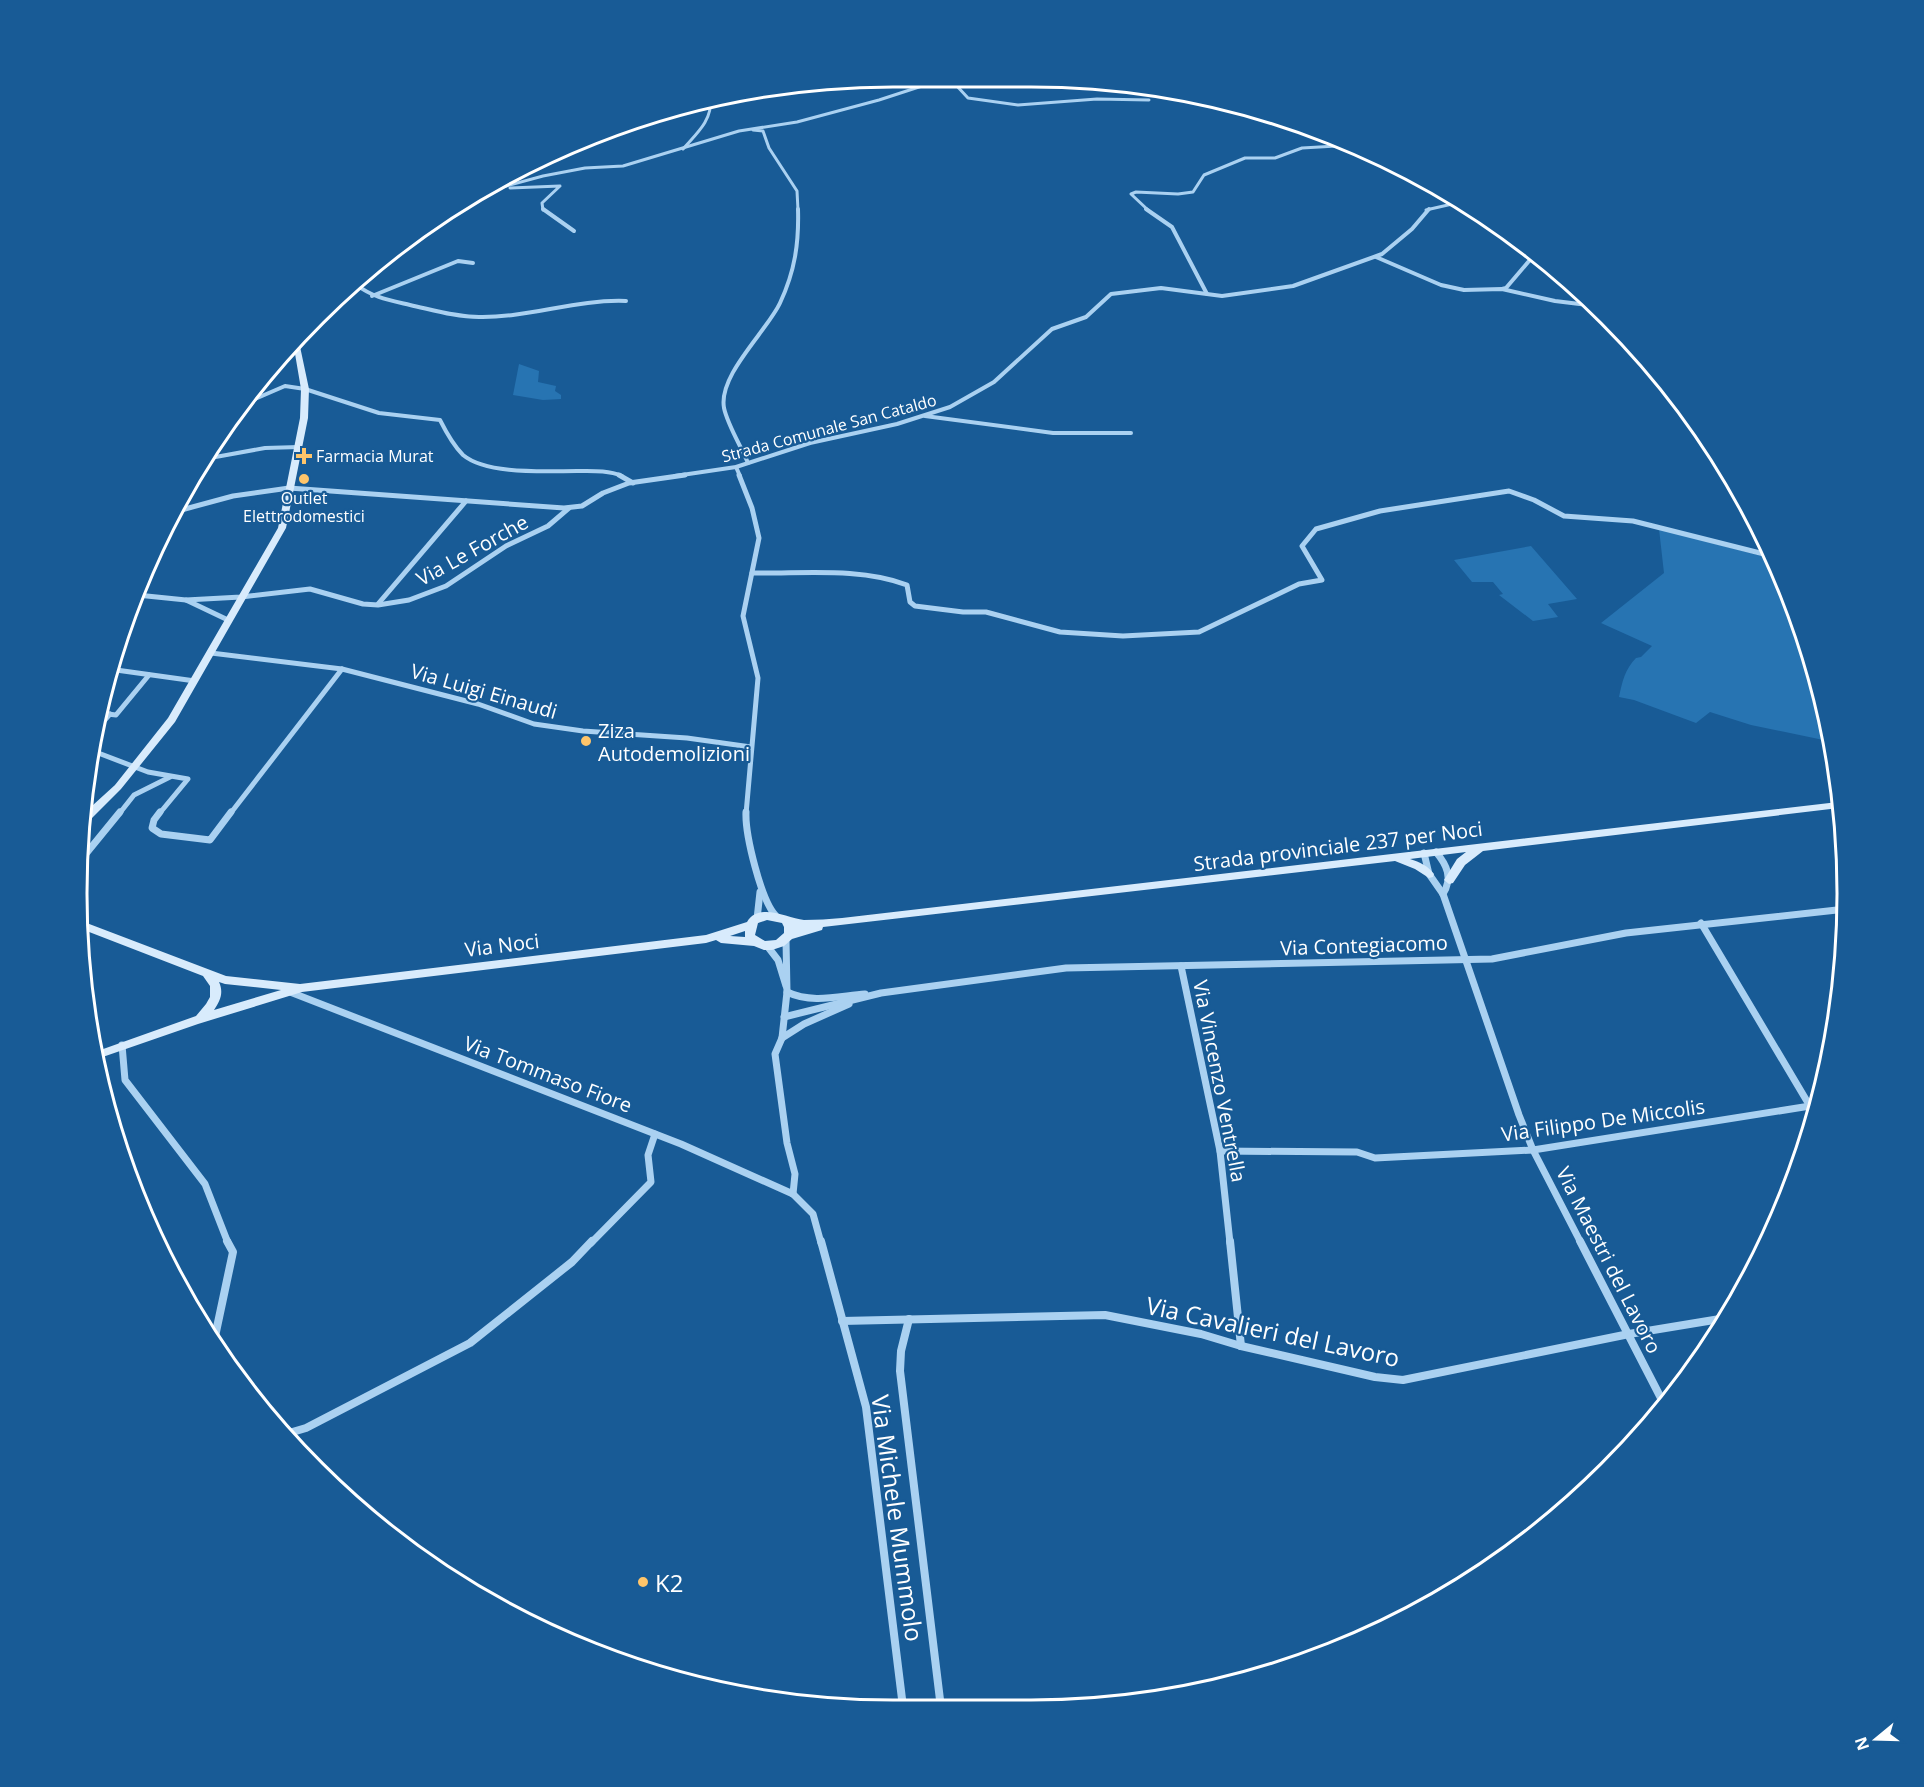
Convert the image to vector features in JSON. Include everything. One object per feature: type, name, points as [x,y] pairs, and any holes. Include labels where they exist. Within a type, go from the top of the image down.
[{"type":"main road","points":[[92,812],[117,787],[172,720],[282,528],[304,418],[304,389],[298,350]]},
{"type":"main road","name":"Strada provinciale 237 per Noci","points":[[780,917],[810,924],[842,922],[1832,806]]},
{"type":"main road","points":[[1449,880],[1461,862],[1480,847]]},
{"type":"main road","points":[[1393,858],[1412,863],[1429,874]]},
{"type":"main road","points":[[780,917],[790,929],[787,938],[768,946],[754,942],[750,936],[754,922],[780,917]]},
{"type":"main road","name":"Via Noci","points":[[706,939],[754,922]]},
{"type":"main road","name":"Strada provinciale 237 per Noci","points":[[787,938],[842,922]]},
{"type":"main road","points":[[88,928],[225,980],[302,987]]},
{"type":"main road","name":"Via Noci","points":[[302,987],[706,939],[754,942]]},
{"type":"main road","points":[[196,1020],[213,1005],[216,994],[214,981],[206,973]]},
{"type":"main road","points":[[102,1053],[196,1020],[302,987]]},
{"type":"street","points":[[698,145],[739,131],[797,122],[919,87]]},
{"type":"street","points":[[958,87],[968,98],[1018,105],[1127,98],[1149,100]]},
{"type":"street","points":[[683,149],[708,117],[711,108]]},
{"type":"street","points":[[508,186],[585,168],[623,166],[746,131],[760,130],[797,191],[799,237],[780,304],[736,367],[725,392],[724,407],[748,463]]},
{"type":"street","points":[[1208,294],[1172,227],[1164,218],[1136,203],[1131,194],[1136,192],[1178,194],[1193,192],[1204,175],[1245,158],[1275,158],[1302,148],[1334,146]]},
{"type":"street","points":[[503,188],[560,186],[542,203],[543,211],[574,231]]},
{"type":"street","name":"Strada Comunale San Cataldo","points":[[185,509],[232,496],[289,488],[466,501],[582,506],[603,493],[633,483],[736,467],[810,443],[950,407],[994,382],[1052,329],[1086,317],[1112,294],[1161,288],[1208,294],[1245,294],[1282,289],[1375,257],[1390,249],[1413,229],[1427,209],[1449,204]]},
{"type":"street","points":[[1375,257],[1442,285],[1464,290],[1502,289],[1580,304]]},
{"type":"street","points":[[371,296],[458,261],[473,263]]},
{"type":"street","points":[[1502,289],[1506,288],[1529,261]]},
{"type":"street","points":[[361,288],[371,296],[445,313],[479,317],[536,311],[601,300],[626,301]]},
{"type":"street","points":[[261,395],[281,386],[304,389],[379,412],[440,420],[458,450],[474,462],[531,470],[610,471],[622,475],[633,483]]},
{"type":"street","points":[[921,416],[975,424],[1087,435],[1131,433]]},
{"type":"street","points":[[216,457],[265,448],[299,447]]},
{"type":"street","points":[[736,467],[752,508],[759,538],[743,616],[758,678],[746,817],[760,888],[770,910],[780,917]]},
{"type":"street","points":[[752,573],[863,576],[901,581],[907,585],[910,602],[915,606],[963,612],[986,612],[1060,632],[1123,636],[1198,632],[1299,584],[1322,580],[1302,546],[1316,529],[1380,511],[1509,491],[1534,500],[1564,516],[1633,521],[1761,553]]},
{"type":"street","points":[[378,605],[466,501]]},
{"type":"street","name":"Via Le Forche","points":[[186,600],[241,597],[310,589],[351,602],[378,605],[409,600],[446,586],[506,546],[548,526],[569,507]]},
{"type":"street","points":[[144,597],[186,600],[228,621]]},
{"type":"street","name":"Via Luigi Einaudi","points":[[211,653],[342,669],[478,704],[534,724],[583,731],[687,738],[751,747]]},
{"type":"street","points":[[99,753],[148,772],[188,779],[154,820],[152,828],[161,834],[210,840],[342,669]]},
{"type":"street","points":[[119,670],[195,681]]},
{"type":"street","points":[[105,722],[149,675]]},
{"type":"street","points":[[107,714],[113,715]]},
{"type":"street","points":[[89,850],[134,795],[143,788],[161,784],[170,777]]},
{"type":"street","points":[[1436,852],[1448,869],[1449,880],[1443,894]]},
{"type":"street","name":"Via Maestri del Lavoro","points":[[1424,853],[1429,874],[1443,894],[1533,1150],[1660,1396]]},
{"type":"street","points":[[754,922],[760,888]]},
{"type":"street","name":"Via Contegiacomo","points":[[787,992],[795,997],[809,999],[881,993],[1066,968],[1491,959],[1626,933],[1836,910]]},
{"type":"street","points":[[1701,923],[1809,1105]]},
{"type":"street","points":[[787,938],[787,992],[782,1038],[775,1054],[787,1143],[795,1174],[793,1194]]},
{"type":"street","points":[[768,946],[778,960],[787,992]]},
{"type":"street","name":"Via Vincenzo Ventrella","points":[[1181,966],[1220,1151],[1241,1346]]},
{"type":"street","name":"Via Tommaso Fiore","points":[[288,992],[474,1062],[655,1134],[793,1194]]},
{"type":"street","name":"Via Contegiacomo","points":[[784,1017],[881,993]]},
{"type":"street","name":"Via Contegiacomo","points":[[782,1038],[819,1016],[881,993]]},
{"type":"street","points":[[122,1046],[125,1080],[205,1184],[223,1235],[233,1252],[216,1331]]},
{"type":"street","name":"Via Filippo De Miccolis","points":[[1220,1151],[1357,1152],[1375,1158],[1533,1150],[1807,1111]]},
{"type":"street","points":[[293,1432],[306,1428],[470,1343],[572,1262],[651,1182],[648,1155],[655,1134]]},
{"type":"street","name":"Via Michele Mummolo","points":[[793,1194],[813,1214],[866,1407],[902,1700]]},
{"type":"street","name":"Via Cavalieri del Lavoro","points":[[842,1321],[1105,1315],[1201,1334],[1241,1346],[1375,1377],[1403,1380],[1629,1334],[1715,1320]]},
{"type":"street","name":"Via Michele Mummolo","points":[[909,1319],[901,1352],[900,1371],[940,1700]]},
{"type":"shaded area","points":[[519,364],[539,371],[538,382],[556,386],[555,391],[561,395],[561,399],[543,400],[513,395]]},
{"type":"shaded area","points":[[1659,529],[1763,556],[1794,634],[1810,685],[1823,740],[1751,725],[1710,712],[1696,723],[1634,700],[1619,697],[1629,667],[1636,658],[1641,657],[1652,646],[1601,623],[1664,573]]},
{"type":"shaded area","points":[[1531,546],[1577,599],[1548,604],[1558,617],[1533,621],[1499,595],[1503,594],[1493,582],[1472,582],[1454,560]]},
{"type":"place","name":"Farmacia Murat","points":[[304,456]]},
{"type":"place","name":"Outlet Elettrodomestici","points":[[304,479]]},
{"type":"place","name":"Ziza Autodemolizioni","points":[[586,741]]},
{"type":"place","name":"K2","points":[[643,1582]]}]
